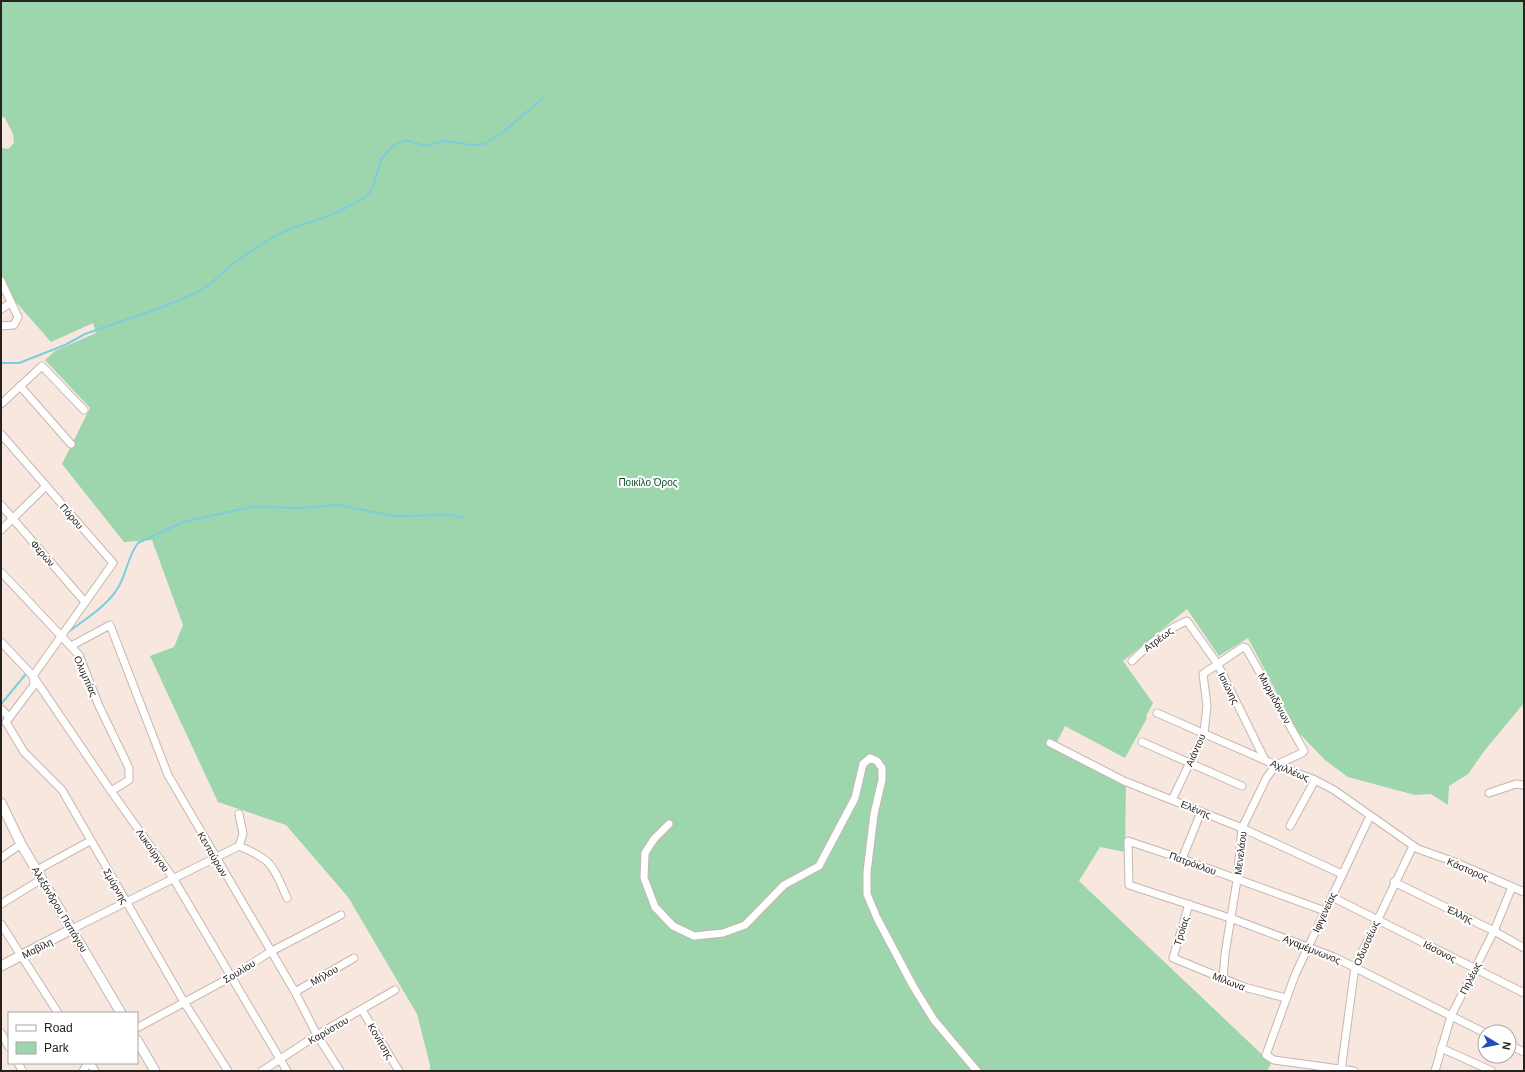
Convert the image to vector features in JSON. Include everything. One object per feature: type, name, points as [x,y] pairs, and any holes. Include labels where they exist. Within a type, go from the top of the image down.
[{"type":"street","points":[[1,281],[11,303],[17,312],[16,322],[11,326],[1,326]]},
{"type":"street","points":[[1,308],[11,303]]},
{"type":"street","points":[[1,404],[42,366],[84,410]]},
{"type":"street","points":[[20,386],[71,444]]},
{"type":"street","name":"Πόρου","points":[[1,434],[113,563],[85,602]]},
{"type":"street","points":[[1,530],[46,486]]},
{"type":"street","name":"Φερών","points":[[1,504],[85,602]]},
{"type":"street","name":"Ολυμπίας","points":[[1,572],[81,658],[99,706],[129,768],[129,780],[111,791]]},
{"type":"street","points":[[1,709],[9,717],[34,685],[32,676],[85,602]]},
{"type":"street","name":"Ατρέως","points":[[1132,661],[1157,638],[1177,625],[1187,621]]},
{"type":"street","name":"Ισιώνης","points":[[1187,621],[1217,664],[1264,758]]},
{"type":"street","name":"Κενταύρων","points":[[71,646],[110,625],[168,776],[270,952],[295,992],[317,1035],[340,1071]]},
{"type":"street","name":"Λυκούργου","points":[[1,642],[32,676],[173,878],[287,1071]]},
{"type":"street","name":"Μυρμιδόνων","points":[[1217,664],[1243,647],[1246,648],[1269,686],[1304,751],[1276,765]]},
{"type":"street","name":"Αιάντου","points":[[1172,800],[1204,733],[1207,706],[1203,674],[1217,664]]},
{"type":"street","name":"Αχιλλέως","points":[[1157,713],[1264,758],[1276,765],[1315,780],[1334,790],[1413,846]]},
{"type":"street","name":"Σμύρνης","points":[[9,717],[6,722],[24,752],[62,790],[184,1002],[228,1071]]},
{"type":"street","points":[[1142,742],[1242,786]]},
{"type":"street","name":"Ελένης","points":[[1050,743],[1124,781],[1242,828],[1342,874]]},
{"type":"street","points":[[669,824],[654,839],[645,853],[644,878],[655,907],[673,926],[694,936],[723,933],[746,925],[784,885],[819,866],[855,798],[863,764],[870,758],[877,761],[882,768],[882,780],[874,814],[867,872],[867,894],[876,918],[916,992],[934,1020],[977,1071]]},
{"type":"street","name":"Μενελάου","points":[[1224,980],[1230,918],[1237,880],[1242,828],[1267,777],[1276,765]]},
{"type":"street","points":[[1290,826],[1315,780]]},
{"type":"street","points":[[1489,793],[1516,784],[1524,785]]},
{"type":"street","name":"Αλεξάνδρου Παπάγου","points":[[1,803],[21,844],[120,1012]]},
{"type":"street","points":[[1182,858],[1201,812]]},
{"type":"street","points":[[239,814],[243,834],[240,846]]},
{"type":"street","name":"Ιφιγενείας","points":[[1341,1070],[1274,1060],[1266,1055],[1286,998],[1308,947],[1370,816]]},
{"type":"street","points":[[37,870],[90,841]]},
{"type":"street","name":"Πατρόκλου","points":[[1130,885],[1128,841],[1182,858],[1237,880],[1325,911]]},
{"type":"street","points":[[1,858],[21,844]]},
{"type":"street","points":[[72,929],[215,857],[240,846],[261,855],[274,868],[287,898]]},
{"type":"street","name":"Οδυσσέως","points":[[1341,1070],[1355,967],[1394,882],[1413,846]]},
{"type":"street","name":"Κάστορος","points":[[1413,846],[1524,892]]},
{"type":"street","points":[[1,904],[42,879]]},
{"type":"street","name":"Έλλης","points":[[1394,882],[1494,931],[1524,948]]},
{"type":"street","name":"Αγαμέμνωνος","points":[[1130,885],[1230,918],[1308,947],[1355,967],[1477,1029]]},
{"type":"street","name":"Πηλέως","points":[[1435,1071],[1451,1016],[1494,931],[1512,887]]},
{"type":"street","name":"Ιάσονος","points":[[1332,897],[1524,993]]},
{"type":"street","name":"Τροίας","points":[[1173,958],[1189,904]]},
{"type":"street","name":"Σουλίου","points":[[138,1027],[231,977],[270,952],[341,914]]},
{"type":"street","points":[[1,924],[57,1012]]},
{"type":"street","name":"Μαβίλη","points":[[1,966],[72,929]]},
{"type":"street","name":"Μήλου","points":[[295,992],[354,958]]},
{"type":"street","name":"Μίλωνα","points":[[1173,958],[1224,980],[1286,998]]},
{"type":"street","name":"Καρύστου","points":[[262,1071],[281,1060],[317,1035],[395,990]]},
{"type":"street","name":"Κονίτσης","points":[[362,1010],[399,1071]]},
{"type":"street","points":[[1,1033],[8,1045]]},
{"type":"street","points":[[138,1042],[155,1071]]},
{"type":"street","points":[[1441,1048],[1492,1071]]},
{"type":"street","points":[[1341,1070],[1354,1071]]},
{"type":"green space","name":"Ποικίλο Όρος","points":[[1,1],[1524,1],[1524,703],[1485,750],[1468,774],[1449,786],[1448,805],[1431,794],[1415,795],[1348,777],[1325,760],[1297,731],[1248,638],[1219,656],[1187,609],[1123,661],[1153,703],[1146,716],[1147,718],[1125,758],[1065,726],[1057,742],[1126,780],[1125,852],[1100,847],[1079,881],[1271,1063],[1267,1071],[430,1071],[430,1065],[417,1014],[348,897],[286,825],[218,802],[150,656],[174,647],[183,625],[152,540],[124,542],[62,464],[90,408],[45,360],[55,351],[96,333],[93,323],[51,342],[15,301],[1,274],[1,153],[2,148],[8,149],[14,143],[13,134],[5,118],[1,116]]},
{"type":"waterway","points":[[1,363],[19,363],[65,345],[85,334],[160,308],[198,292],[235,262],[273,237],[289,229],[332,215],[366,197],[373,188],[381,159],[394,145],[405,140],[426,146],[444,141],[471,145],[484,144],[502,133],[543,98]]},
{"type":"waterway","points":[[67,633],[96,612],[109,600],[122,581],[132,553],[138,543],[183,522],[251,507],[302,508],[338,505],[393,516],[451,515],[465,518]]},
{"type":"waterway","points":[[2,703],[25,675]]}]
